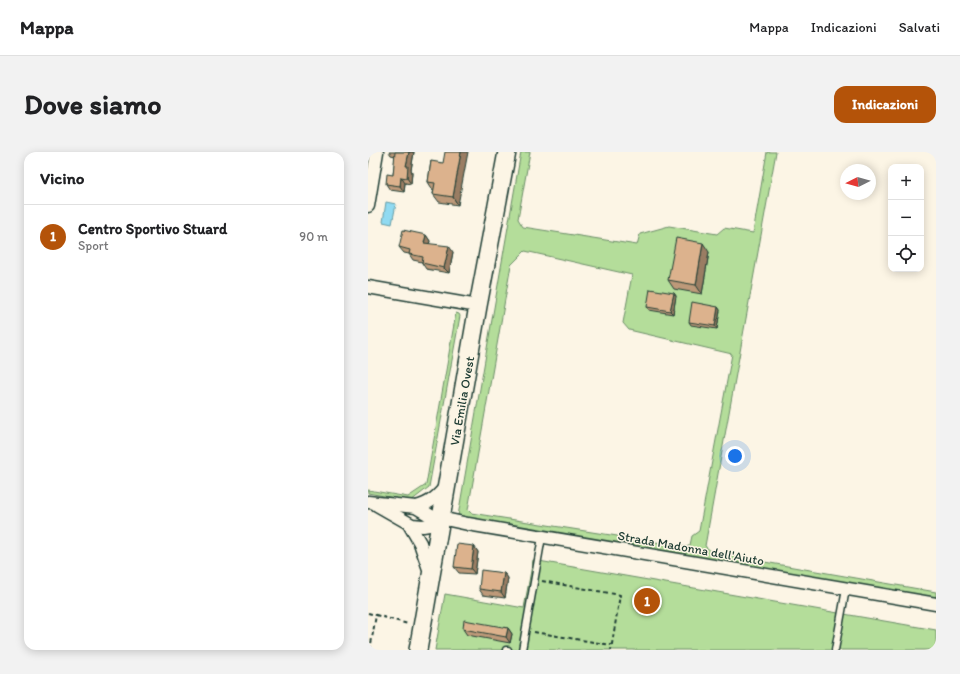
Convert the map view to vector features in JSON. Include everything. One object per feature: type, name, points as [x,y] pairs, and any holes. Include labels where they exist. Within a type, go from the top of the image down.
[{"type":"street","points":[[368,206],[377,152]]},
{"type":"street","name":"Via Emilia Ovest","points":[[418,650],[478,306],[507,152]]},
{"type":"street","points":[[368,287],[478,306]]},
{"type":"street","points":[[369,502],[416,507],[423,506],[434,499],[447,484]]},
{"type":"street","points":[[369,502],[395,514],[409,524],[420,543],[427,560],[430,580]]},
{"type":"street","points":[[416,507],[441,521]]},
{"type":"street","points":[[409,524],[420,526],[441,521]]},
{"type":"street","name":"Strada Madonna dell'Aiuto","points":[[441,521],[936,604]]},
{"type":"lane","points":[[522,650],[542,537]]},
{"type":"lane","points":[[835,650],[846,589]]},
{"type":"path","points":[[534,580],[620,595],[610,650]]},
{"type":"path","points":[[368,613],[411,625]]},
{"type":"path","points":[[370,650],[376,615]]},
{"type":"path","points":[[525,630],[611,645]]},
{"type":"green space","points":[[521,152],[530,152],[518,219],[523,227],[637,245],[640,234],[669,226],[717,234],[724,228],[753,233],[767,152],[776,152],[705,546],[713,553],[936,592],[936,600],[458,516]],"holes":[[[525,251],[632,275],[623,323],[629,330],[732,354],[699,531],[692,536],[690,545],[687,547],[471,513],[468,510],[511,265]]]},
{"type":"green space","points":[[456,313],[460,316],[429,487],[411,501],[368,493],[368,490],[408,497],[426,485]]},
{"type":"green space","points":[[533,560],[936,630],[936,650],[435,650],[445,594],[524,608]]},
{"type":"water","points":[[386,202],[396,204],[392,224],[383,222]]},
{"type":"building","points":[[395,152],[409,152],[406,166],[408,166],[407,178],[401,177],[400,186],[386,184],[387,174],[393,175]]},
{"type":"building","points":[[445,152],[461,152],[453,197],[433,194],[435,183],[428,182],[431,161],[443,163]]},
{"type":"building","points":[[403,230],[426,235],[424,243],[449,246],[444,268],[422,263],[423,257],[409,254],[410,250],[399,247]]},
{"type":"building","points":[[676,238],[703,243],[696,285],[668,280]]},
{"type":"building","points":[[650,289],[674,293],[670,311],[647,307]]},
{"type":"building","points":[[692,302],[718,307],[715,326],[689,322]]},
{"type":"building","points":[[457,544],[474,546],[471,569],[454,567]]},
{"type":"building","points":[[481,570],[504,573],[501,592],[479,589]]},
{"type":"building","points":[[464,620],[508,628],[506,637],[463,629]]},
{"type":"place","name":"Centro Sportivo Stuard","points":[[647,601]]}]
